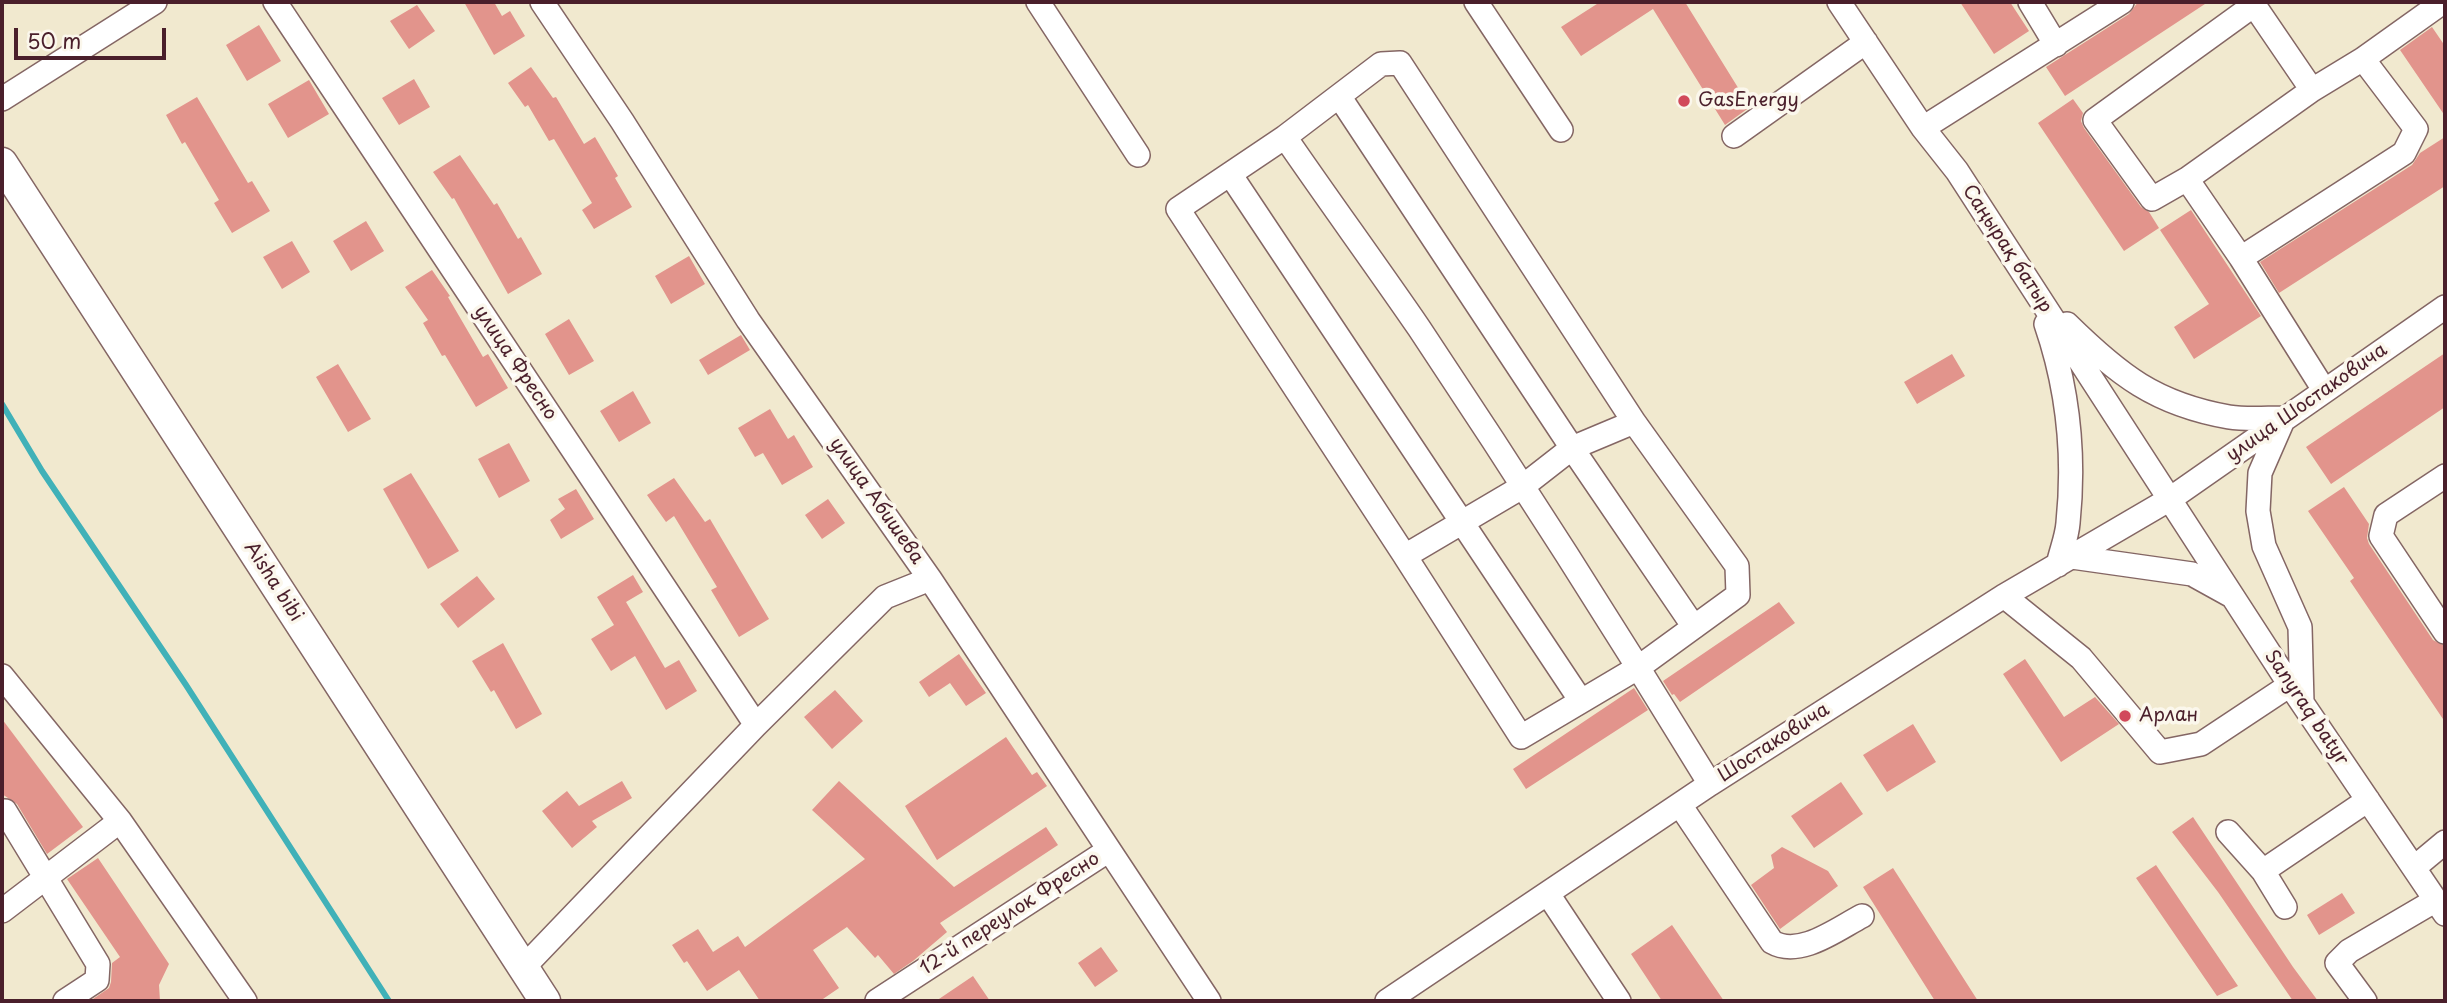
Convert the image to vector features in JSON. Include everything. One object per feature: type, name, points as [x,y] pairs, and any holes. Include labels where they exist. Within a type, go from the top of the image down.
[{"type":"main road","name":"Aisha bibi","points":[[2,163],[545,1001]]},
{"type":"street","points":[[2,99],[155,2]]},
{"type":"street","name":"улица Фресно","points":[[275,2],[756,725]]},
{"type":"street","name":"улица Абишева","points":[[542,2],[622,121],[748,320],[930,579],[1209,1001]]},
{"type":"street","points":[[1038,2],[1138,155]]},
{"type":"street","points":[[1476,2],[1561,130]]},
{"type":"street","name":"Саңырақ батыр","points":[[1839,2],[1923,128],[1956,171],[2169,499]]},
{"type":"street","points":[[2030,2],[2056,46]]},
{"type":"street","points":[[1923,128],[2123,2]]},
{"type":"street","points":[[2312,90],[2254,4],[2095,120],[2152,199],[2186,179],[2443,2]]},
{"type":"street","points":[[1734,136],[1866,42]]},
{"type":"street","points":[[2241,258],[2404,153],[2416,129],[2363,59]]},
{"type":"street","points":[[1400,63],[1634,422],[1737,566],[1738,595],[1639,667],[1521,737],[1178,209],[1339,96],[1381,64],[1400,63]]},
{"type":"street","points":[[1339,96],[1694,627]]},
{"type":"street","points":[[1284,137],[1418,328],[1639,667],[1710,784]]},
{"type":"street","points":[[1230,174],[1581,701]]},
{"type":"street","points":[[2186,179],[2241,258],[2324,390]]},
{"type":"street","points":[[2004,596],[2081,658],[2160,752],[2201,744],[2296,694],[2300,627],[2264,546],[2258,512],[2260,473],[2284,418],[2231,418],[2171,402],[2144,389],[2112,366],[2036,293]]},
{"type":"street","points":[[2036,293],[2057,355],[2068,410],[2071,479],[2065,561],[2192,574],[2232,596]]},
{"type":"street","name":"улица Шостаковича","points":[[2169,499],[2445,307]]},
{"type":"street","points":[[1405,556],[1522,487],[1572,448],[1634,422]]},
{"type":"street","points":[[2445,476],[2386,515],[2381,536],[2445,632]]},
{"type":"street","name":"Шостаковича","points":[[1387,1001],[1710,784],[2004,596],[2169,499]]},
{"type":"street","name":"Sanyraq batyr","points":[[2169,499],[2296,694],[2440,907]]},
{"type":"street","points":[[523,968],[756,725],[885,597],[930,579]]},
{"type":"street","points":[[2,676],[120,821],[245,1001]]},
{"type":"street","points":[[2263,871],[2368,800]]},
{"type":"street","points":[[1680,805],[1772,942],[1788,948],[1801,947],[1862,916]]},
{"type":"street","points":[[3,810],[98,964],[97,980],[65,1001]]},
{"type":"street","points":[[2,911],[120,821]]},
{"type":"street","points":[[2228,832],[2263,871],[2285,906]]},
{"type":"street","points":[[2414,867],[2445,842]]},
{"type":"street","name":"12-й переулок Фресно","points":[[877,1001],[1109,850]]},
{"type":"street","points":[[1548,894],[1619,1001]]},
{"type":"street","points":[[2365,1001],[2337,962],[2349,951],[2440,907]]},
{"type":"building","points":[[464,2],[494,2],[502,16],[510,11],[525,36],[494,55]]},
{"type":"building","points":[[1600,2],[1685,2],[1750,107],[1725,125],[1653,9],[1581,56],[1561,27]]},
{"type":"building","points":[[1960,2],[2010,2],[2029,31],[1994,54]]},
{"type":"building","points":[[2138,2],[2208,2],[2065,96],[2046,67],[2129,14]]},
{"type":"building","points":[[417,5],[435,31],[409,49],[390,21]]},
{"type":"building","points":[[259,25],[281,61],[247,81],[226,45]]},
{"type":"building","points":[[2432,27],[2445,46],[2445,116],[2400,50]]},
{"type":"building","points":[[531,67],[553,98],[556,97],[584,144],[595,137],[618,176],[615,178],[632,207],[594,229],[582,210],[592,203],[554,139],[549,141],[528,105],[525,107],[508,83]]},
{"type":"building","points":[[414,79],[430,107],[399,125],[382,98]]},
{"type":"building","points":[[309,80],[329,114],[288,138],[268,104]]},
{"type":"building","points":[[197,97],[248,183],[252,181],[270,211],[232,233],[214,203],[219,200],[166,115]]},
{"type":"building","points":[[2073,99],[2083,113],[2081,121],[2084,128],[2159,228],[2124,251],[2038,123]]},
{"type":"building","points":[[2445,137],[2445,186],[2279,293],[2260,262],[2412,165],[2420,153]]},
{"type":"building","points":[[460,155],[494,205],[497,203],[518,239],[521,237],[542,274],[508,294],[454,198],[452,199],[433,172]]},
{"type":"building","points":[[2191,210],[2261,316],[2194,359],[2174,327],[2209,304],[2160,230]]},
{"type":"building","points":[[366,221],[384,251],[351,271],[333,241]]},
{"type":"building","points":[[292,241],[310,272],[282,289],[263,257]]},
{"type":"building","points":[[689,256],[705,284],[671,304],[655,276]]},
{"type":"building","points":[[432,270],[450,296],[448,297],[483,357],[488,354],[508,388],[476,407],[445,355],[442,356],[423,323],[428,320],[405,287]]},
{"type":"building","points":[[569,319],[594,361],[569,375],[545,334]]},
{"type":"building","points":[[741,335],[750,350],[708,375],[699,360]]},
{"type":"building","points":[[2445,353],[2445,407],[2331,484],[2306,447]]},
{"type":"building","points":[[1952,354],[1965,376],[1917,404],[1904,382]]},
{"type":"building","points":[[338,364],[371,419],[348,432],[316,377]]},
{"type":"building","points":[[633,391],[651,423],[619,442],[600,411]]},
{"type":"building","points":[[770,409],[788,439],[794,435],[813,467],[782,485],[763,453],[755,457],[738,428]]},
{"type":"building","points":[[509,443],[530,481],[499,498],[478,459]]},
{"type":"building","points":[[411,473],[459,551],[428,569],[383,489]]},
{"type":"building","points":[[674,478],[705,522],[710,519],[769,619],[739,637],[711,590],[717,587],[674,516],[666,522],[647,495]]},
{"type":"building","points":[[2344,487],[2369,524],[2369,544],[2433,640],[2445,646],[2445,722],[2350,581],[2354,578],[2308,511]]},
{"type":"building","points":[[576,489],[594,519],[561,539],[550,520],[565,509],[558,499]]},
{"type":"building","points":[[828,499],[845,523],[822,539],[805,515]]},
{"type":"building","points":[[633,575],[643,592],[626,602],[665,668],[679,660],[697,691],[666,710],[635,656],[611,671],[591,639],[614,625],[597,597]]},
{"type":"building","points":[[477,576],[495,599],[458,628],[440,604]]},
{"type":"building","points":[[1779,602],[1795,623],[1680,702],[1672,695],[1663,681]]},
{"type":"building","points":[[503,643],[542,714],[516,729],[494,690],[491,692],[472,661]]},
{"type":"building","points":[[959,654],[986,693],[966,706],[950,683],[929,697],[919,682]]},
{"type":"building","points":[[2025,659],[2064,717],[2095,697],[2119,724],[2061,762],[2003,674]]},
{"type":"building","points":[[1634,688],[1648,710],[1526,789],[1513,769]]},
{"type":"building","points":[[835,690],[863,721],[832,749],[804,717]]},
{"type":"building","points":[[2,719],[83,827],[47,854],[17,804],[2,794]]},
{"type":"building","points":[[1913,724],[1936,762],[1887,792],[1863,755]]},
{"type":"building","points":[[1006,737],[1032,775],[1037,772],[1047,786],[937,860],[905,806]]},
{"type":"building","points":[[622,781],[632,798],[592,821],[597,827],[572,848],[542,811],[567,791],[579,806]]},
{"type":"building","points":[[839,781],[954,887],[1046,827],[1058,845],[940,923],[947,932],[894,974],[878,955],[875,958],[847,927],[813,950],[839,988],[820,1001],[760,1001],[739,970],[707,991],[687,961],[684,963],[672,945],[698,929],[713,952],[738,936],[745,947],[865,859],[812,810]]},
{"type":"building","points":[[1841,782],[1863,814],[1814,848],[1791,816]]},
{"type":"building","points":[[2193,817],[2318,1001],[2293,1001],[2218,892],[2172,832]]},
{"type":"building","points":[[1782,847],[1828,871],[1838,886],[1780,929],[1751,885],[1774,868],[1771,855]]},
{"type":"building","points":[[98,858],[169,964],[159,985],[160,1001],[90,1001],[109,988],[112,963],[120,957],[67,879]]},
{"type":"building","points":[[2156,865],[2238,986],[2217,996],[2136,878]]},
{"type":"building","points":[[1893,868],[1978,1001],[1935,1001],[1863,887]]},
{"type":"building","points":[[2342,893],[2355,913],[2319,935],[2307,915]]},
{"type":"building","points":[[1672,925],[1724,1001],[1662,1001],[1631,954]]},
{"type":"building","points":[[1101,947],[1118,971],[1095,987],[1078,963]]},
{"type":"building","points":[[973,976],[990,1001],[936,1001]]},
{"type":"waterway","points":[[2,404],[42,471],[186,685],[389,1001]]},
{"type":"place","name":"GasEnergy","points":[[1684,101]]},
{"type":"place","name":"Арлан","points":[[2125,716]]}]
